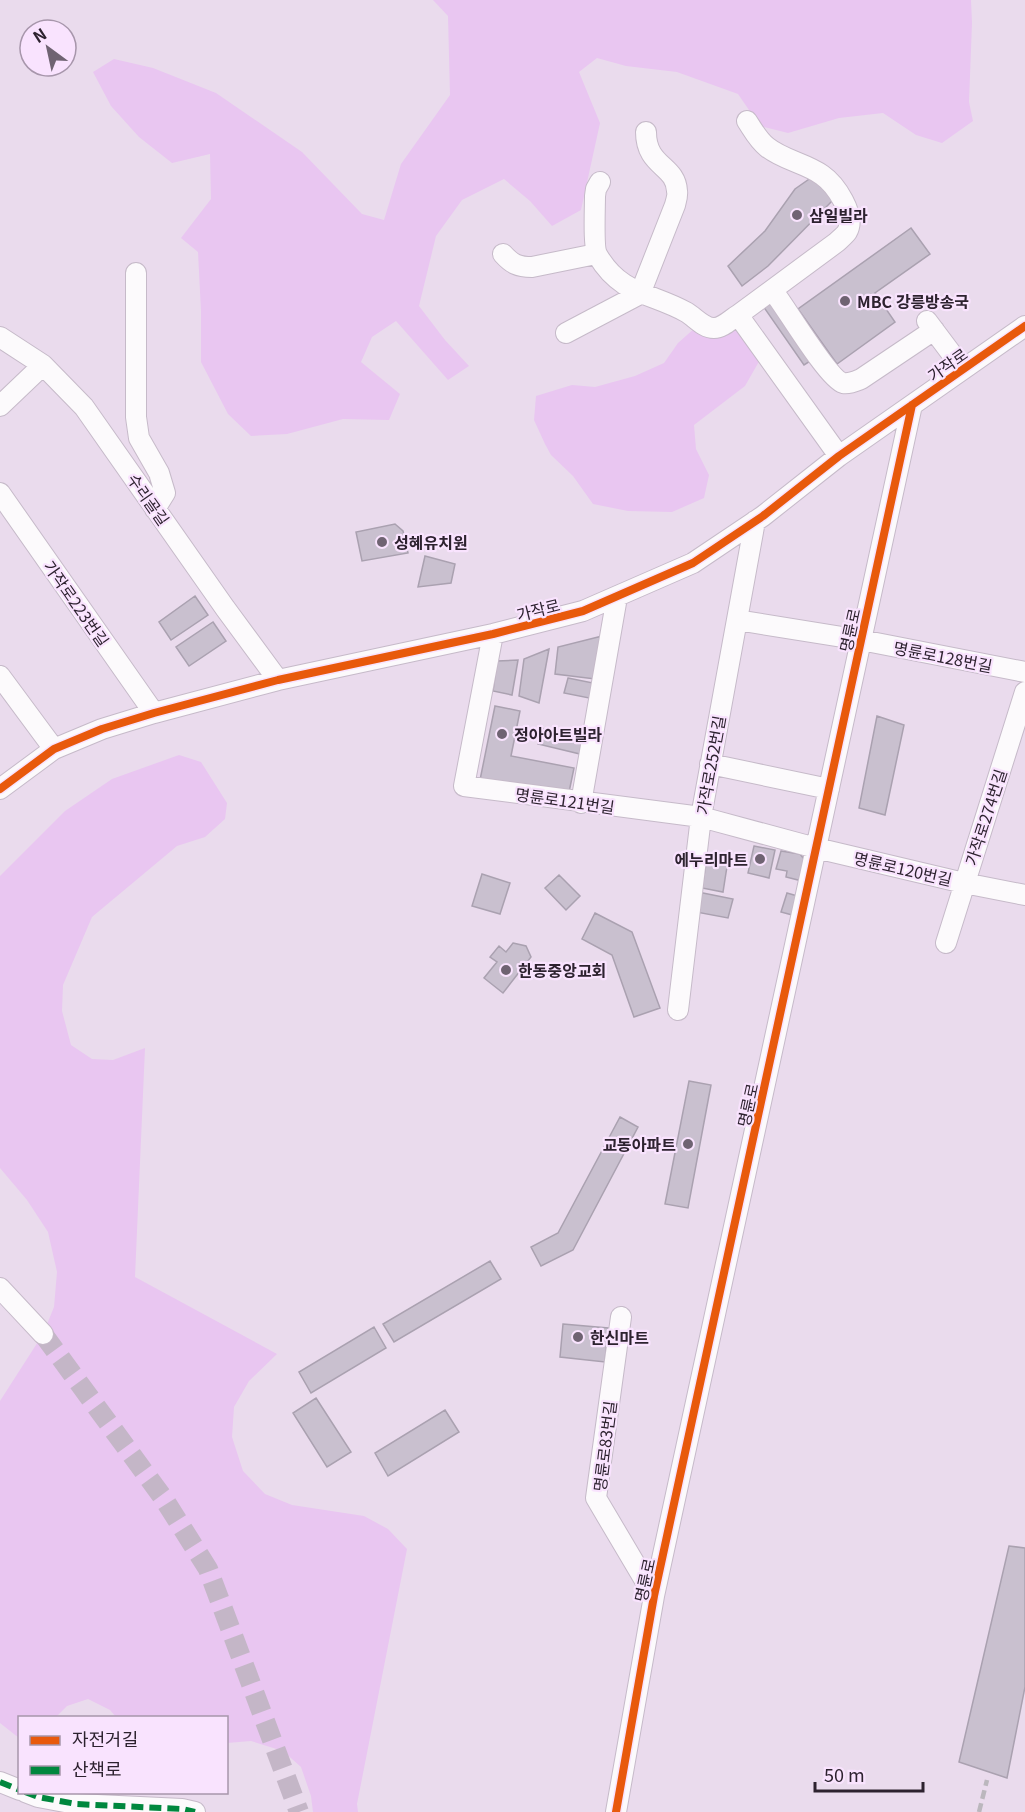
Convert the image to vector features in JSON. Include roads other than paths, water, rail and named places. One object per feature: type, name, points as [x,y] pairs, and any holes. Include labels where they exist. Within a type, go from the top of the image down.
[{"type":"street","points":[[600,182],[595,196],[596,254],[622,284],[640,294],[685,312],[705,326],[712,329],[720,327],[837,242],[847,232],[850,223],[843,201],[835,188],[822,175],[765,146],[747,121]]},
{"type":"street","points":[[566,333],[640,294],[678,192],[667,169],[656,162],[649,151],[646,132]]},
{"type":"street","points":[[503,254],[513,264],[532,267],[596,254]]},
{"type":"street","points":[[136,273],[136,417],[139,438],[159,473],[165,493],[155,509]]},
{"type":"street","points":[[778,298],[829,371],[843,383],[861,379],[931,326],[963,369]]},
{"type":"street","points":[[738,315],[839,456]]},
{"type":"street","name":"가작로","points":[[0,789],[54,749],[102,729],[278,680],[493,634],[584,611],[693,563],[755,521],[839,456],[1025,326]]},
{"type":"street","name":"수리골길","points":[[0,337],[43,365],[84,407],[278,680]]},
{"type":"street","points":[[0,406],[43,365]]},
{"type":"street","name":"명륜로","points":[[616,1812],[654,1596],[912,405]]},
{"type":"street","name":"가작로223번길","points":[[0,493],[154,713]]},
{"type":"street","name":"가작로252번길","points":[[678,1010],[701,817],[755,521]]},
{"type":"street","points":[[581,803],[617,597]]},
{"type":"street","name":"명륜로128번길","points":[[737,620],[861,640],[1025,672]]},
{"type":"street","name":"명륜로121번길","points":[[493,634],[464,786],[701,817],[816,848]]},
{"type":"street","points":[[0,676],[54,749]]},
{"type":"street","name":"가작로274번길","points":[[946,943],[1025,692]]},
{"type":"street","points":[[710,764],[828,789]]},
{"type":"street","name":"명륜로120번길","points":[[816,848],[1025,895]]},
{"type":"street","points":[[0,1288],[43,1334]]},
{"type":"street","name":"명륜로83번길","points":[[621,1317],[596,1498],[654,1596]]},
{"type":"street","points":[[0,1782],[18,1789]]},
{"type":"street","points":[[30,1794],[76,1804],[182,1809],[195,1812]]},
{"type":"street","points":[[55,1812],[76,1804]]},
{"type":"tunnel","points":[[43,1334],[164,1499],[208,1569],[299,1812]]},
{"type":"railway","points":[[979,1812],[987,1780]]},
{"type":"place","name":"삼일빌라","points":[[797,215]]},
{"type":"place","name":"MBC 강릉방송국","points":[[845,301]]},
{"type":"place","name":"성혜유치원","points":[[382,542]]},
{"type":"place","name":"정아아트빌라","points":[[502,734]]},
{"type":"place","name":"에누리마트","points":[[760,859]]},
{"type":"place","name":"한동중앙교회","points":[[506,970]]},
{"type":"place","name":"교동아파트","points":[[688,1144]]},
{"type":"place","name":"한신마트","points":[[578,1337]]}]
